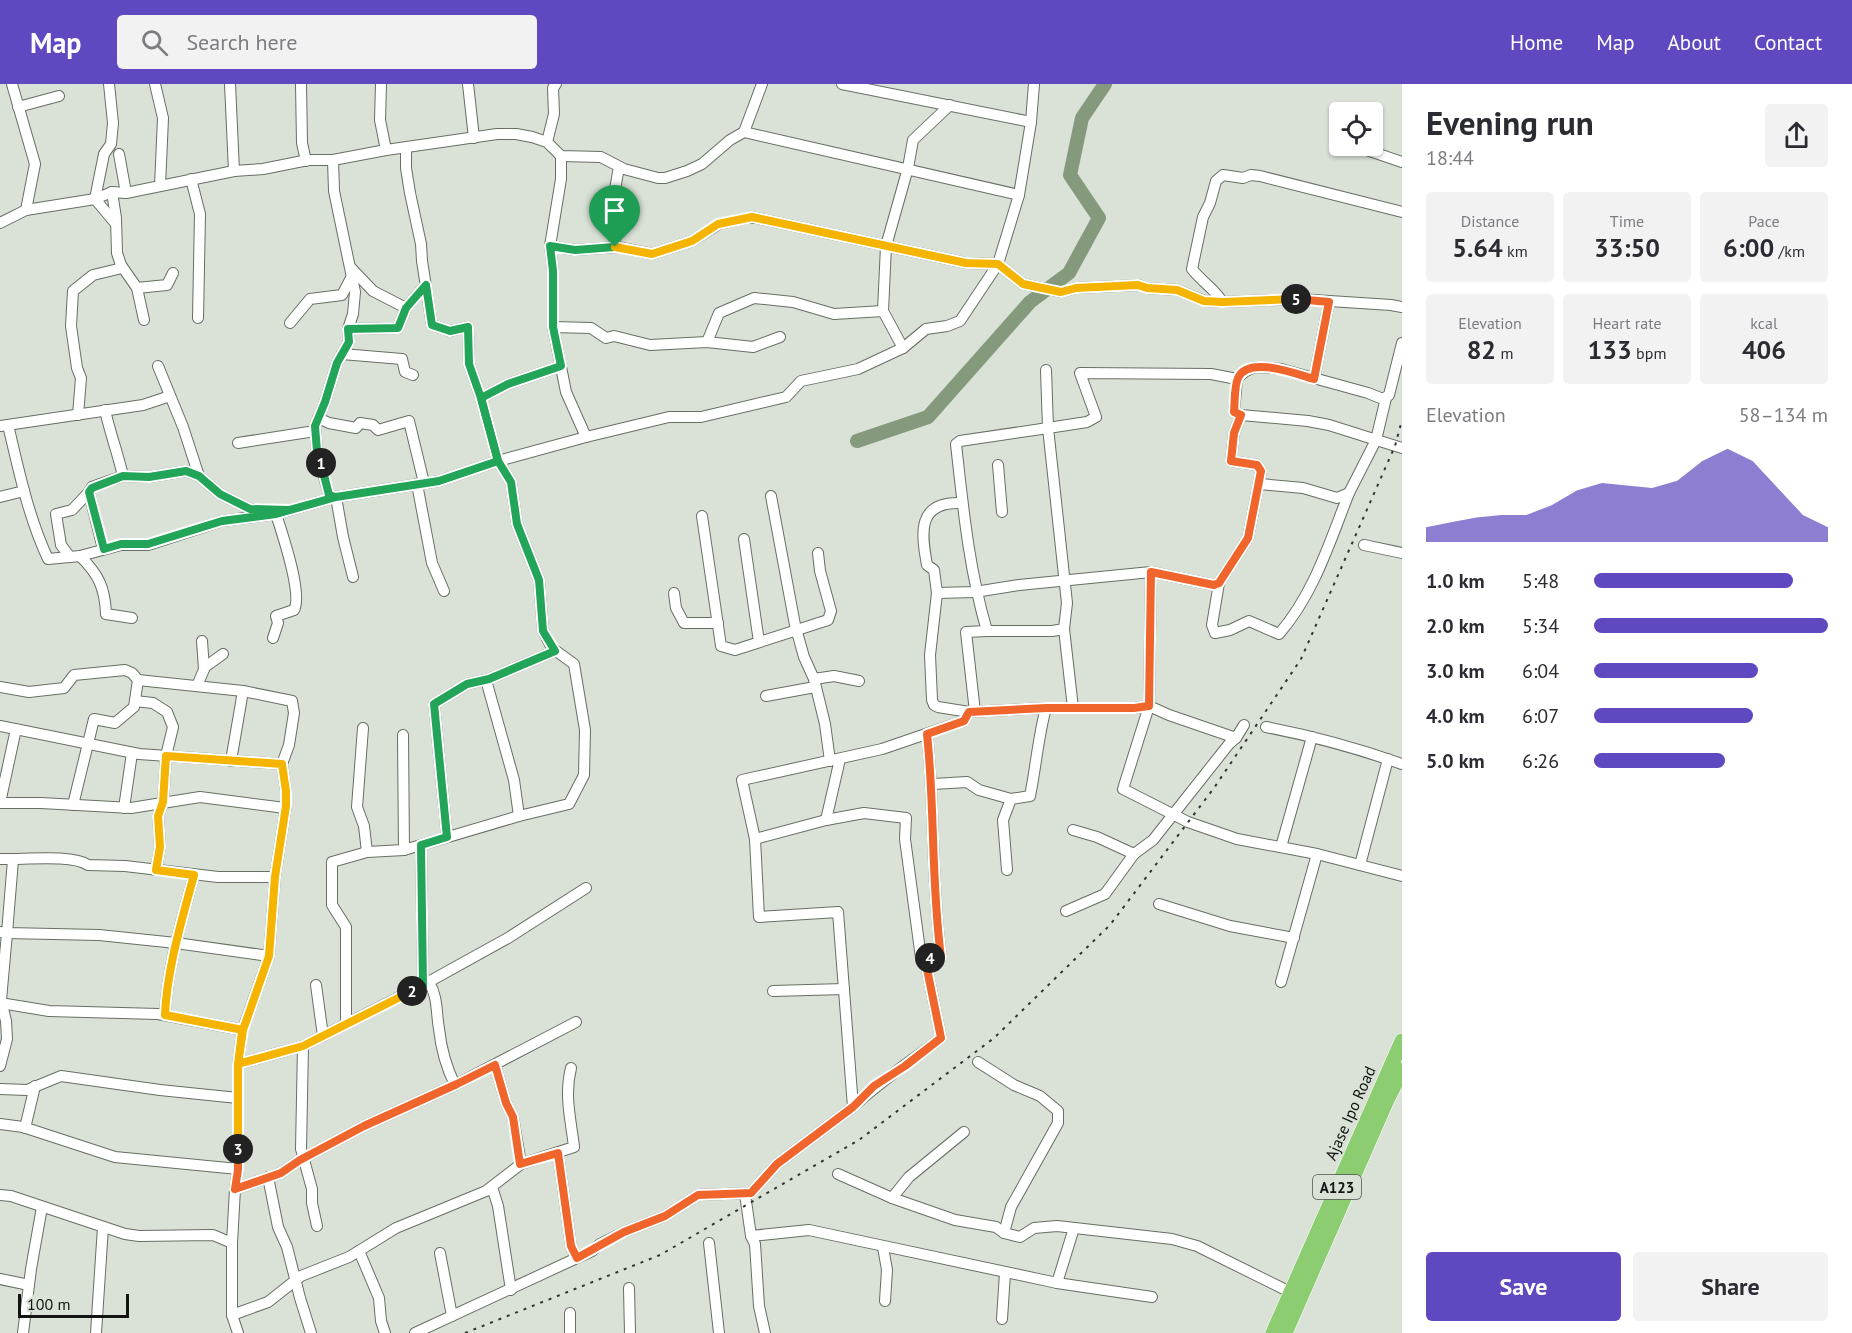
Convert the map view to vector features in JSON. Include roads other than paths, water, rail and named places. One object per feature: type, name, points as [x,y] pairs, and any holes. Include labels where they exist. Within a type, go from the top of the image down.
[{"type":"highway","name":"Ajase Ipo Road","points":[[1273,1333],[1402,1041]]},
{"type":"highway","name":"Ajase Ipo Road","points":[[1285,1333],[1402,1070]]},
{"type":"street","points":[[12,84],[35,164],[26,210]]},
{"type":"street","points":[[95,199],[104,154],[111,144],[113,123],[109,84]]},
{"type":"street","points":[[155,84],[163,118],[160,186]]},
{"type":"street","points":[[230,84],[234,171]]},
{"type":"street","points":[[301,84],[302,143],[306,160]]},
{"type":"street","points":[[381,84],[380,120],[386,150]]},
{"type":"street","points":[[468,84],[474,138]]},
{"type":"street","points":[[547,142],[554,114],[556,84]]},
{"type":"street","points":[[0,223],[26,210],[95,199],[112,192],[126,193],[234,171],[263,169],[306,160],[333,160],[386,150],[516,134],[547,142],[561,156],[601,157],[619,167],[658,178],[673,176],[702,164],[730,140],[744,132],[762,84]]},
{"type":"street","points":[[842,84],[1031,122]]},
{"type":"street","points":[[170,396],[142,405],[4,425],[36,532],[48,559],[75,557],[121,544],[148,544],[222,521],[276,514],[336,497],[439,481],[498,461],[586,436],[669,417],[701,417],[786,397],[801,381],[858,369],[903,348],[926,329],[947,326],[960,321],[998,264],[1019,195],[1031,122],[1034,84]]},
{"type":"street","points":[[18,106],[59,96]]},
{"type":"street","points":[[903,348],[883,311],[886,246],[908,168],[913,140],[951,105]]},
{"type":"street","points":[[744,132],[1019,195]]},
{"type":"street","points":[[346,1024],[346,927],[332,905],[332,862],[367,852],[404,850],[519,816],[569,804],[584,776],[585,730],[574,664],[555,651],[543,631],[539,580],[517,524],[511,482],[498,461],[469,364],[468,327],[450,331],[432,325],[421,244],[406,168],[406,148]]},
{"type":"street","points":[[119,154],[126,193]]},
{"type":"street","points":[[561,156],[561,179],[550,246],[553,271],[553,327],[566,392],[586,436]]},
{"type":"street","points":[[1383,156],[1402,162]]},
{"type":"street","points":[[333,160],[334,191],[355,292],[353,314],[348,329],[349,342],[337,363],[315,426],[317,451],[329,495],[336,497]]},
{"type":"street","points":[[615,247],[612,206],[619,167]]},
{"type":"street","points":[[1222,302],[1220,296],[1199,279],[1192,269],[1203,217],[1210,203],[1215,181],[1223,175],[1243,178],[1251,175],[1260,176],[1402,212]]},
{"type":"street","points":[[191,179],[200,214],[198,318]]},
{"type":"street","points":[[112,192],[117,253],[121,265],[137,288],[144,320]]},
{"type":"street","points":[[95,199],[116,224]]},
{"type":"street","points":[[550,246],[575,250],[615,247],[652,254],[692,241],[718,224],[752,217],[966,263],[998,264],[1023,284],[1061,292],[1076,288],[1138,285],[1147,288],[1177,290],[1204,301],[1299,299],[1391,305],[1402,308]]},
{"type":"street","points":[[78,415],[81,378],[77,368],[71,326],[73,291],[93,275],[118,269],[121,265]]},
{"type":"street","points":[[352,272],[373,291],[406,308]]},
{"type":"street","points":[[290,323],[310,299],[342,295],[352,272]]},
{"type":"street","points":[[137,288],[167,285],[173,273]]},
{"type":"street","points":[[348,329],[398,328],[406,308],[426,285]]},
{"type":"street","points":[[707,342],[719,314],[754,298],[793,302],[834,314],[883,311]]},
{"type":"street","points":[[1314,379],[1329,302]]},
{"type":"street","points":[[553,327],[591,328],[606,338],[614,336],[650,345],[707,342],[753,347],[780,337]]},
{"type":"street","points":[[1241,415],[1234,433],[1231,461],[1257,465],[1261,471],[1260,484],[1248,538],[1219,583],[1212,625],[1215,633],[1230,630],[1249,621],[1279,634],[1295,616],[1313,583],[1349,493],[1376,440],[1402,343]]},
{"type":"street","points":[[342,354],[402,359],[405,372],[413,375]]},
{"type":"street","points":[[158,366],[183,427],[199,476]]},
{"type":"street","points":[[481,398],[508,384],[561,366]]},
{"type":"street","points":[[1386,398],[1281,369],[1253,367],[1245,369],[1237,378],[1234,412],[1241,415],[1329,425],[1402,448]]},
{"type":"street","points":[[1046,370],[1048,428],[1067,603],[1064,629],[1073,708]]},
{"type":"street","points":[[987,631],[975,592],[956,444],[960,441],[1087,422],[1096,417],[1080,373],[1211,374],[1237,378]]},
{"type":"street","points":[[105,411],[123,476]]},
{"type":"street","points":[[318,418],[329,423],[356,428],[360,423],[373,424],[378,430],[409,421],[432,563],[444,591]]},
{"type":"street","points":[[238,443],[315,431]]},
{"type":"street","points":[[998,465],[1002,512]]},
{"type":"street","points":[[132,618],[106,614],[106,598],[95,571],[61,545],[56,514],[72,510],[92,488],[123,476],[149,477],[186,471],[199,476],[220,494],[250,509],[289,510]]},
{"type":"street","points":[[1260,484],[1303,488],[1337,498],[1349,493]]},
{"type":"street","points":[[0,498],[24,491]]},
{"type":"street","points":[[89,492],[104,549]]},
{"type":"street","points":[[771,496],[796,630],[815,683],[835,760],[826,820]]},
{"type":"street","points":[[336,497],[342,537],[353,578]]},
{"type":"street","points":[[962,502],[935,507],[924,519],[923,541],[927,565],[934,570],[937,593],[930,655],[934,705],[972,712],[1149,706],[1236,738]]},
{"type":"street","points":[[273,638],[278,623],[276,616],[294,610],[297,604],[293,573],[276,514]]},
{"type":"street","points":[[702,516],[721,645],[735,650],[828,620],[831,611],[820,571],[818,553]]},
{"type":"street","points":[[744,539],[759,642]]},
{"type":"street","points":[[1364,545],[1402,553]]},
{"type":"street","points":[[937,593],[975,592],[1151,572],[1214,585],[1219,583]]},
{"type":"street","points":[[1151,572],[1149,706],[1123,789],[1173,815],[1237,839],[1317,854],[1402,876]]},
{"type":"street","points":[[674,593],[676,608],[684,623],[718,623]]},
{"type":"street","points":[[853,1107],[838,912],[759,917],[755,839],[742,780],[882,749],[964,721],[972,712],[966,632],[1064,629]]},
{"type":"street","points":[[197,686],[204,669],[202,641]]},
{"type":"street","points":[[447,837],[434,704],[467,684],[486,680],[555,651]]},
{"type":"street","points":[[204,669],[223,654]]},
{"type":"street","points":[[0,687],[29,692],[64,688],[74,675],[125,670],[132,673],[138,680],[243,691],[292,701],[294,713],[289,745],[282,764],[286,791],[285,808],[275,877],[269,956],[243,1030],[238,1064],[238,1170],[232,1242],[232,1315],[238,1333]]},
{"type":"street","points":[[766,696],[834,676],[860,681]]},
{"type":"street","points":[[73,805],[94,719],[115,723],[134,707],[138,680]]},
{"type":"street","points":[[486,680],[514,780],[519,816]]},
{"type":"street","points":[[231,760],[243,691]]},
{"type":"street","points":[[135,701],[153,703],[167,712],[173,727],[166,756],[163,802],[158,816],[160,847],[156,870]]},
{"type":"street","points":[[933,783],[967,782],[979,790],[1011,799],[1030,796],[1046,708]]},
{"type":"street","points":[[1066,911],[1105,894],[1134,854],[1153,840],[1244,725]]},
{"type":"street","points":[[0,726],[132,753],[282,764]]},
{"type":"street","points":[[1266,727],[1368,751],[1402,764]]},
{"type":"street","points":[[363,728],[357,807],[364,826],[367,852]]},
{"type":"street","points":[[16,729],[0,803],[124,808],[200,797],[285,808]]},
{"type":"street","points":[[921,958],[941,957],[936,917],[933,783],[927,734]]},
{"type":"street","points":[[403,735],[404,850]]},
{"type":"street","points":[[1281,847],[1312,736]]},
{"type":"street","points":[[124,808],[132,753]]},
{"type":"street","points":[[1360,865],[1388,759]]},
{"type":"street","points":[[1007,870],[1003,820],[1011,799]]},
{"type":"street","points":[[415,1333],[511,1290],[624,1232],[665,1216],[698,1195],[751,1193],[777,1164],[853,1107],[874,1086],[941,1038],[926,964],[921,958],[905,839],[906,818],[864,813],[826,820],[755,839]]},
{"type":"street","points":[[1073,831],[1097,837],[1134,854]]},
{"type":"street","points":[[421,845],[426,984]]},
{"type":"street","points":[[1281,982],[1317,854]]},
{"type":"street","points":[[0,859],[52,859],[83,862],[88,865],[218,877],[275,877]]},
{"type":"street","points":[[0,1066],[7,1039],[6,1021],[1,1003],[3,932],[13,860]]},
{"type":"street","points":[[165,1015],[166,996],[176,943],[194,875]]},
{"type":"street","points":[[238,1064],[303,1046],[426,984],[508,938],[586,888]]},
{"type":"street","points":[[1159,904],[1230,926],[1294,938]]},
{"type":"street","points":[[3,932],[99,935],[269,956]]},
{"type":"street","points":[[426,984],[434,990],[439,1029],[454,1085]]},
{"type":"street","points":[[316,985],[323,1036]]},
{"type":"street","points":[[773,991],[844,988]]},
{"type":"street","points":[[1,1003],[49,1011],[165,1015],[243,1030]]},
{"type":"street","points":[[235,1189],[281,1173],[364,1126],[495,1065],[576,1022]]},
{"type":"street","points":[[303,1046],[301,1149],[312,1188],[312,1203],[317,1226]]},
{"type":"street","points":[[978,1062],[1014,1085],[1040,1096],[1058,1111],[1059,1123],[1011,1207],[1004,1233]]},
{"type":"street","points":[[495,1065],[506,1103],[513,1117],[520,1164]]},
{"type":"street","points":[[232,1315],[268,1302],[296,1280],[359,1251],[396,1228],[486,1191],[520,1164],[574,1148],[567,1087],[571,1068]]},
{"type":"street","points":[[0,1089],[27,1090],[61,1076],[238,1098]]},
{"type":"street","points":[[26,1128],[35,1086]]},
{"type":"street","points":[[0,1124],[26,1128],[115,1156],[238,1170]]},
{"type":"street","points":[[892,1198],[909,1177],[964,1132]]},
{"type":"street","points":[[558,1153],[571,1246],[577,1258]]},
{"type":"street","points":[[838,1174],[892,1198],[956,1220],[996,1227],[1004,1233],[1020,1237],[1034,1228],[1057,1226],[1172,1239],[1197,1246],[1290,1292]]},
{"type":"street","points":[[268,1177],[278,1227],[287,1247],[311,1333]]},
{"type":"street","points":[[492,1187],[498,1206],[511,1290]]},
{"type":"street","points":[[745,1194],[751,1236],[755,1244],[759,1306],[765,1333]]},
{"type":"street","points":[[0,1195],[139,1236],[213,1235],[232,1242]]},
{"type":"street","points":[[23,1333],[42,1207]]},
{"type":"street","points":[[96,1333],[103,1227]]},
{"type":"street","points":[[1057,1283],[1074,1228]]},
{"type":"street","points":[[751,1236],[809,1230],[1005,1273],[1152,1297]]},
{"type":"street","points":[[708,1243],[719,1333]]},
{"type":"street","points":[[883,1246],[887,1270],[885,1301]]},
{"type":"street","points":[[359,1251],[379,1298],[381,1321],[385,1333]]},
{"type":"street","points":[[440,1253],[452,1316]]},
{"type":"street","points":[[1002,1318],[1005,1273]]},
{"type":"street","points":[[0,1279],[29,1285]]},
{"type":"street","points":[[629,1288],[630,1333]]},
{"type":"street","points":[[570,1313],[570,1333]]},
{"type":"waterway","points":[[857,441],[928,417],[1030,302],[1069,273],[1099,218],[1070,175],[1082,118],[1105,84]]},
{"type":"railway","points":[[465,1333],[660,1255],[859,1140],[994,1038],[1110,925],[1214,788],[1301,659],[1395,446],[1402,420]]}]
